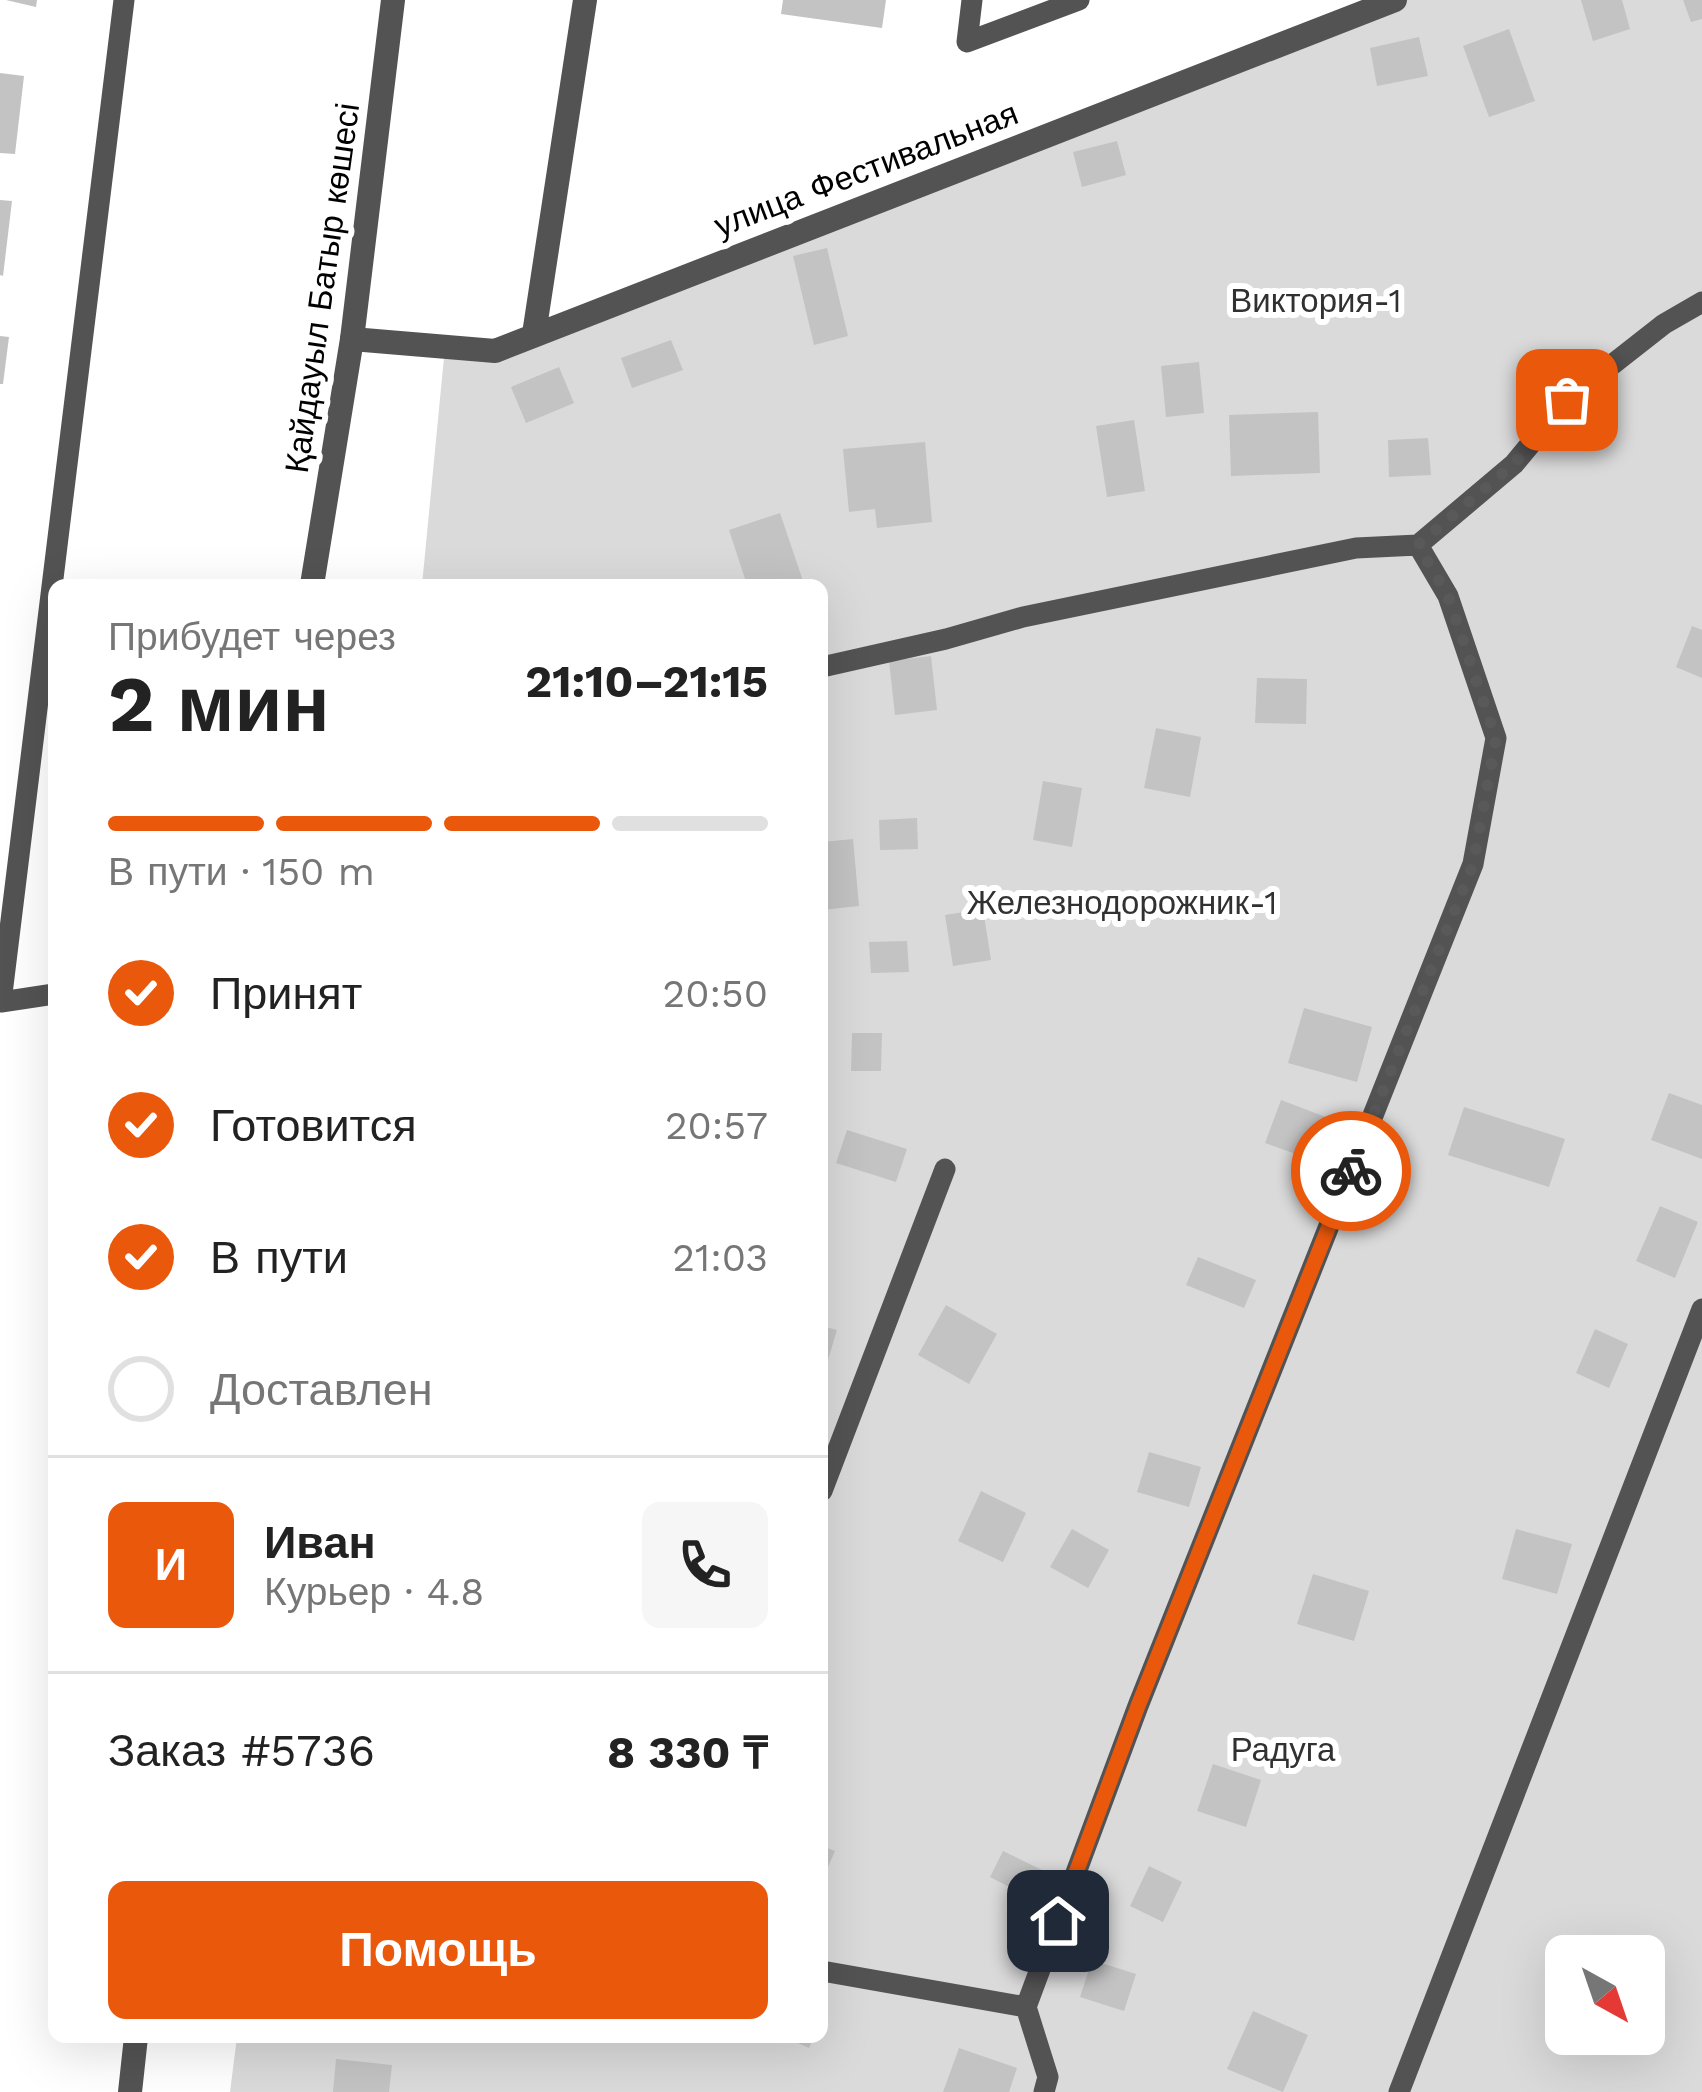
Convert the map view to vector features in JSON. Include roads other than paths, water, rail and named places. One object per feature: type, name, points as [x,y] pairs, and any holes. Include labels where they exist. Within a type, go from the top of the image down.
[{"type":"street","name":"Қайдауыл Батыр көшесі","points":[[313,579],[352,339],[393,0]]},
{"type":"street","points":[[534,334],[585,0]]},
{"type":"street","name":"улица Фестивальная","points":[[352,339],[495,351],[1395,0]]},
{"type":"street","points":[[130,2092],[135,2043]]},
{"type":"lane","points":[[53,579],[124,0]]},
{"type":"lane","points":[[972,0],[967,41],[1079,0]]},
{"type":"lane","points":[[828,666],[1023,617],[1356,548],[1418,545],[1514,464],[1567,400],[1664,324],[1702,302]]},
{"type":"lane","points":[[1044,2092],[1048,2077],[1026,2007],[1138,1706],[1473,864],[1496,739],[1448,596],[1418,545]]},
{"type":"lane","points":[[48,619],[1,1002],[48,995]]},
{"type":"lane","points":[[828,1475],[945,1169]]},
{"type":"lane","points":[[1399,2092],[1702,1310]]},
{"type":"lane","points":[[828,1973],[1026,2007]]},
{"type":"park label","name":"Виктория-1","points":[[1316,300]]},
{"type":"park label","name":"Железнодорожник-1","points":[[1122,902]]},
{"type":"park label","name":"Радуга","points":[[1283,1749]]}]
